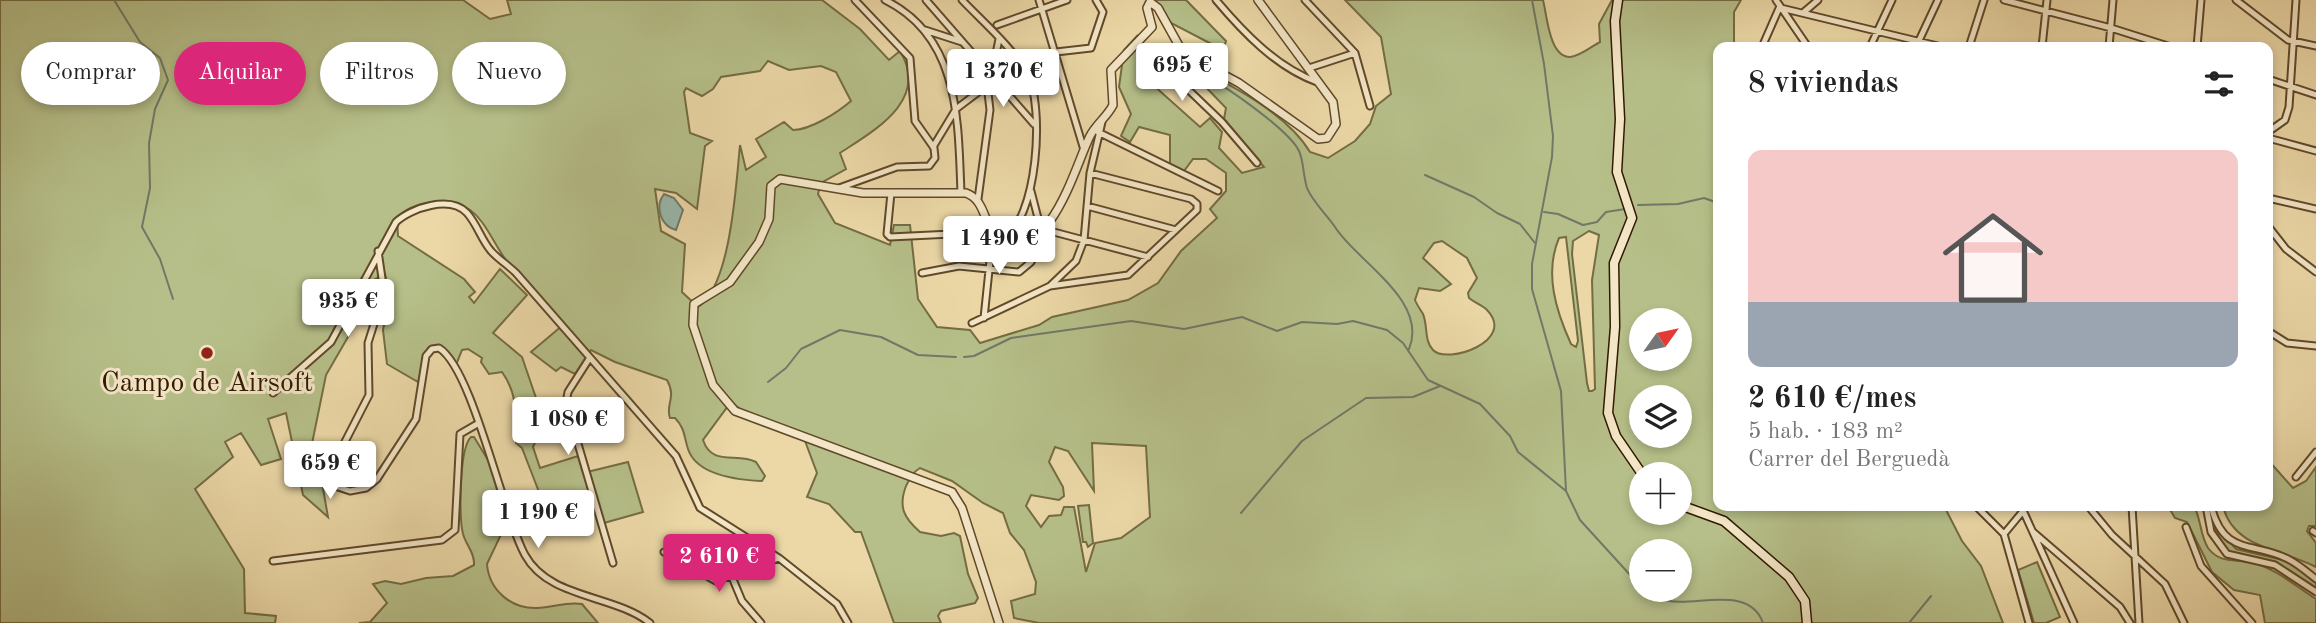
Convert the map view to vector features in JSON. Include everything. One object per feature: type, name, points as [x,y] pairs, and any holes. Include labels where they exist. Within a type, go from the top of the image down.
[{"type":"main road","points":[[1618,0],[1615,21],[1620,119],[1617,172],[1632,218],[1614,268],[1615,327],[1608,413],[1615,436],[1633,462]]},
{"type":"main road","points":[[1692,509],[1724,521],[1786,573],[1803,596],[1807,623]]},
{"type":"street","points":[[836,189],[897,167],[929,166],[935,158],[933,147],[915,121],[910,58],[855,0]]},
{"type":"street","points":[[885,0],[902,8],[925,30],[947,69],[956,109],[961,193]]},
{"type":"street","points":[[926,0],[1035,125]]},
{"type":"street","points":[[962,0],[1026,71],[1033,86],[1035,125],[1031,191],[1039,222],[1046,229],[1148,257]]},
{"type":"street","points":[[1039,0],[1084,150]]},
{"type":"street","points":[[997,25],[1067,0]]},
{"type":"street","points":[[1056,52],[1091,48],[1103,12],[1096,0]]},
{"type":"street","points":[[1216,0],[1245,33],[1292,71],[1320,83]]},
{"type":"street","points":[[972,324],[1050,286],[1076,261],[1084,240],[1090,173],[1098,132],[1114,102],[1111,70],[1152,27],[1147,8],[1149,1],[1158,8],[1180,49],[1239,83],[1323,139],[1334,129],[1337,113],[1320,83],[1258,0]]},
{"type":"street","points":[[1305,0],[1355,53],[1370,106]]},
{"type":"street","points":[[1804,12],[1818,0]]},
{"type":"street","points":[[1873,42],[1892,0]]},
{"type":"street","points":[[1919,42],[1938,0]]},
{"type":"street","points":[[1971,42],[1984,0]]},
{"type":"street","points":[[2004,0],[2155,42]]},
{"type":"street","points":[[2043,42],[2047,0]]},
{"type":"street","points":[[2110,42],[2113,0]]},
{"type":"street","points":[[2197,42],[2201,0]]},
{"type":"street","points":[[2236,0],[2294,42],[2316,46]]},
{"type":"street","points":[[2273,128],[2285,120],[2294,42],[2295,0]]},
{"type":"street","points":[[1779,5],[1879,31],[1910,42]]},
{"type":"street","points":[[1764,42],[1779,5]]},
{"type":"street","points":[[1779,5],[1805,42]]},
{"type":"street","points":[[925,30],[964,43]]},
{"type":"street","points":[[999,39],[990,76],[990,110],[978,199],[993,232],[1002,239],[1018,242],[1046,229]]},
{"type":"street","points":[[1309,68],[1355,53]]},
{"type":"street","points":[[1199,61],[1174,64],[1170,68],[1171,73],[1223,122],[1257,163]]},
{"type":"street","points":[[2273,81],[2316,95]]},
{"type":"street","points":[[933,147],[956,109],[989,85]]},
{"type":"street","points":[[922,274],[959,266],[1008,273],[1024,269],[1094,129],[1104,119]]},
{"type":"street","points":[[1098,132],[1217,191]]},
{"type":"street","points":[[2273,139],[2316,151]]},
{"type":"street","points":[[1050,286],[1128,275],[1197,210],[1197,204],[1191,199],[1090,173]]},
{"type":"street","points":[[978,199],[961,193],[891,193],[836,189],[783,179],[773,183],[768,219],[759,242],[730,282],[696,301],[691,310],[694,331],[713,385],[732,410],[943,487],[955,495],[999,623]]},
{"type":"street","points":[[1002,239],[1016,228],[1031,191]]},
{"type":"street","points":[[891,193],[887,234],[890,237],[993,232]]},
{"type":"street","points":[[2273,199],[2316,209]]},
{"type":"street","points":[[273,393],[331,342],[392,227],[409,212],[432,206],[461,209],[469,215],[492,251],[524,282],[680,461],[700,508],[779,558],[837,604],[848,623]]},
{"type":"street","points":[[1087,206],[1177,230]]},
{"type":"street","points":[[984,318],[986,271],[993,232]]},
{"type":"street","points":[[2273,232],[2286,249],[2316,272]]},
{"type":"street","points":[[378,251],[384,292],[368,343],[369,395],[331,469],[329,484],[350,491],[366,488],[377,479],[416,419],[424,363],[432,349],[443,350],[452,361],[479,421],[525,556],[547,579],[650,623]]},
{"type":"street","points":[[2273,334],[2287,343],[2316,346]]},
{"type":"street","points":[[589,359],[568,392],[566,403],[614,563]]},
{"type":"street","points":[[273,561],[442,540],[455,530],[460,434],[479,421]]},
{"type":"street","points":[[2296,477],[2316,452]]},
{"type":"street","points":[[1981,511],[2004,534],[2029,623]]},
{"type":"street","points":[[2004,534],[2020,511]]},
{"type":"street","points":[[2023,511],[2074,623]]},
{"type":"street","points":[[2091,511],[2098,521],[2165,584],[2184,623]]},
{"type":"street","points":[[2132,511],[2139,623]]},
{"type":"street","points":[[2209,511],[2211,532],[2227,554],[2275,565],[2316,592]]},
{"type":"street","points":[[2212,511],[2234,544],[2289,559],[2316,579]]},
{"type":"street","points":[[2186,527],[2201,566],[2252,623]]},
{"type":"street","points":[[2033,532],[2120,607],[2130,623]]},
{"type":"street","points":[[664,552],[708,579],[716,581],[779,558]]},
{"type":"street","points":[[732,577],[742,601],[761,623]]},
{"type":"green space","points":[[0,0],[463,0],[490,19],[511,14],[507,0],[822,0],[860,29],[889,60],[900,51],[907,69],[908,84],[903,99],[894,112],[882,124],[840,153],[846,169],[821,183],[818,194],[835,223],[890,245],[894,225],[910,225],[918,299],[937,327],[970,330],[980,343],[1039,325],[1052,317],[1128,300],[1158,283],[1181,251],[1217,218],[1210,209],[1226,191],[1226,173],[1206,159],[1193,159],[1184,171],[1170,164],[1170,135],[1139,127],[1130,142],[1121,136],[1131,114],[1119,87],[1124,50],[1137,36],[1152,84],[1200,127],[1210,118],[1222,132],[1219,148],[1242,173],[1264,167],[1224,119],[1226,108],[1200,81],[1185,70],[1188,63],[1256,101],[1287,125],[1310,152],[1328,158],[1355,141],[1370,124],[1376,106],[1391,94],[1381,37],[1345,0],[1543,0],[1553,43],[1563,55],[1574,57],[1600,42],[1599,24],[1612,0],[1741,0],[1734,12],[1734,42],[1713,42],[1713,511],[1947,511],[1962,541],[1981,566],[2003,623],[1039,623],[1014,618],[1011,601],[1035,594],[1036,582],[1024,550],[1010,533],[1003,513],[983,503],[952,481],[920,468],[906,486],[904,512],[920,532],[941,536],[954,533],[960,536],[968,574],[978,598],[975,603],[941,611],[938,616],[941,623],[894,623],[861,532],[855,532],[829,504],[807,497],[817,473],[802,433],[753,419],[731,402],[703,440],[712,453],[719,456],[756,462],[765,476],[762,481],[730,478],[709,471],[693,458],[681,425],[675,418],[670,418],[671,392],[667,380],[615,362],[591,350],[575,374],[561,367],[556,371],[531,352],[563,325],[509,264],[480,219],[459,204],[440,201],[420,204],[403,212],[397,218],[398,236],[464,279],[475,292],[469,297],[474,303],[500,269],[527,295],[493,333],[522,357],[536,398],[536,440],[533,447],[540,468],[578,456],[583,473],[628,462],[643,512],[604,523],[597,502],[554,516],[546,491],[539,492],[522,448],[516,443],[515,406],[507,380],[502,372],[489,374],[481,362],[482,358],[468,349],[462,350],[456,365],[441,346],[428,348],[418,382],[387,364],[383,330],[389,296],[385,274],[366,284],[352,330],[326,375],[307,468],[321,477],[328,517],[303,495],[286,413],[268,419],[281,459],[261,465],[241,433],[225,442],[233,457],[195,489],[244,569],[245,613],[276,616],[275,623],[0,623]],"holes":[[[768,61],[789,70],[821,66],[836,72],[851,101],[815,124],[793,130],[784,122],[756,139],[766,157],[746,170],[740,145],[734,208],[725,257],[709,296],[698,307],[682,292],[685,244],[661,231],[655,189],[676,193],[697,209],[705,146],[712,141],[690,133],[684,92],[686,88],[702,96],[713,89],[721,77],[760,71]],[[1589,231],[1599,235],[1592,280],[1595,389],[1592,391],[1589,391],[1587,383],[1572,254],[1573,241]],[[1566,237],[1578,341],[1576,347],[1571,344],[1561,318],[1552,278],[1552,265],[1559,238]],[[1442,241],[1467,258],[1477,278],[1468,293],[1469,298],[1487,310],[1494,321],[1493,331],[1487,340],[1464,352],[1452,354],[1441,354],[1430,346],[1423,314],[1415,300],[1419,288],[1440,291],[1451,284],[1423,258],[1434,243]],[[1092,443],[1146,446],[1150,517],[1121,538],[1095,543],[1086,572],[1074,507],[1064,507],[1061,515],[1049,516],[1041,527],[1026,506],[1031,495],[1059,500],[1064,496],[1063,487],[1049,462],[1055,447],[1068,451],[1094,491]]]},
{"type":"green space","points":[[1155,0],[1186,0],[1226,41],[1223,50],[1171,23]]},
{"type":"green space","points":[[471,437],[474,437],[491,465],[506,524],[487,564],[497,590],[510,601],[527,607],[582,604],[598,623],[359,623],[370,622],[387,603],[373,584],[385,581],[401,584],[426,578],[453,576],[474,565],[463,534],[461,513],[462,468]]},
{"type":"green space","points":[[2273,466],[2293,488],[2306,481],[2316,467],[2316,526],[2309,526],[2307,531],[2316,543],[2316,567],[2248,539],[2237,531],[2225,511],[2273,511]]},
{"type":"green space","points":[[1089,505],[1093,543],[1088,547],[1086,542],[1083,542],[1078,506]]},
{"type":"green space","points":[[2171,511],[2196,511],[2205,543],[2218,557],[2263,566],[2316,599],[2316,623],[2265,623],[2260,595],[2234,590],[2212,572],[2187,522],[2175,518]]},
{"type":"green space","points":[[2210,518],[2236,549],[2287,561],[2316,581],[2316,588],[2279,565],[2225,550]]},
{"type":"green space","points":[[2037,562],[2060,617],[2046,623],[2034,623],[2018,570]]},
{"type":"shaded area","points":[[664,194],[674,198],[683,210],[676,230],[666,225],[659,210]]},
{"type":"waterway","points":[[114,0],[140,42],[160,58],[168,80],[155,109],[149,143],[150,188],[142,227],[160,259],[173,299]]},
{"type":"waterway","points":[[1532,0],[1553,136],[1552,157],[1532,264],[1532,289],[1561,391],[1566,491],[1580,520],[1629,574]]},
{"type":"waterway","points":[[1176,73],[1198,73],[1222,86],[1253,107],[1293,142],[1301,155],[1307,188],[1312,198],[1345,240],[1387,282],[1409,314],[1412,331],[1409,349]]},
{"type":"waterway","points":[[1425,175],[1474,197],[1497,213],[1520,224],[1535,243]]},
{"type":"waterway","points":[[1638,205],[1678,204],[1704,198],[1713,201]]},
{"type":"waterway","points":[[1544,212],[1558,214],[1583,225],[1597,222],[1606,212],[1625,209]]},
{"type":"waterway","points":[[964,357],[974,356],[1011,338],[1131,321],[1184,329],[1242,317],[1277,331],[1302,322],[1337,324],[1353,321],[1387,330],[1403,343],[1428,380],[1480,404],[1510,436],[1518,452],[1566,491]]},
{"type":"waterway","points":[[768,382],[786,368],[801,349],[840,330],[881,337],[918,355],[956,357]]},
{"type":"waterway","points":[[1241,513],[1302,441],[1366,398],[1413,397],[1440,386]]},
{"type":"waterway","points":[[1909,623],[1931,596]]},
{"type":"waterway","points":[[1692,601],[1722,600],[1747,604],[1756,611],[1763,623]]},
{"type":"place","name":"Campo de Airsoft","points":[[207,353]]}]
